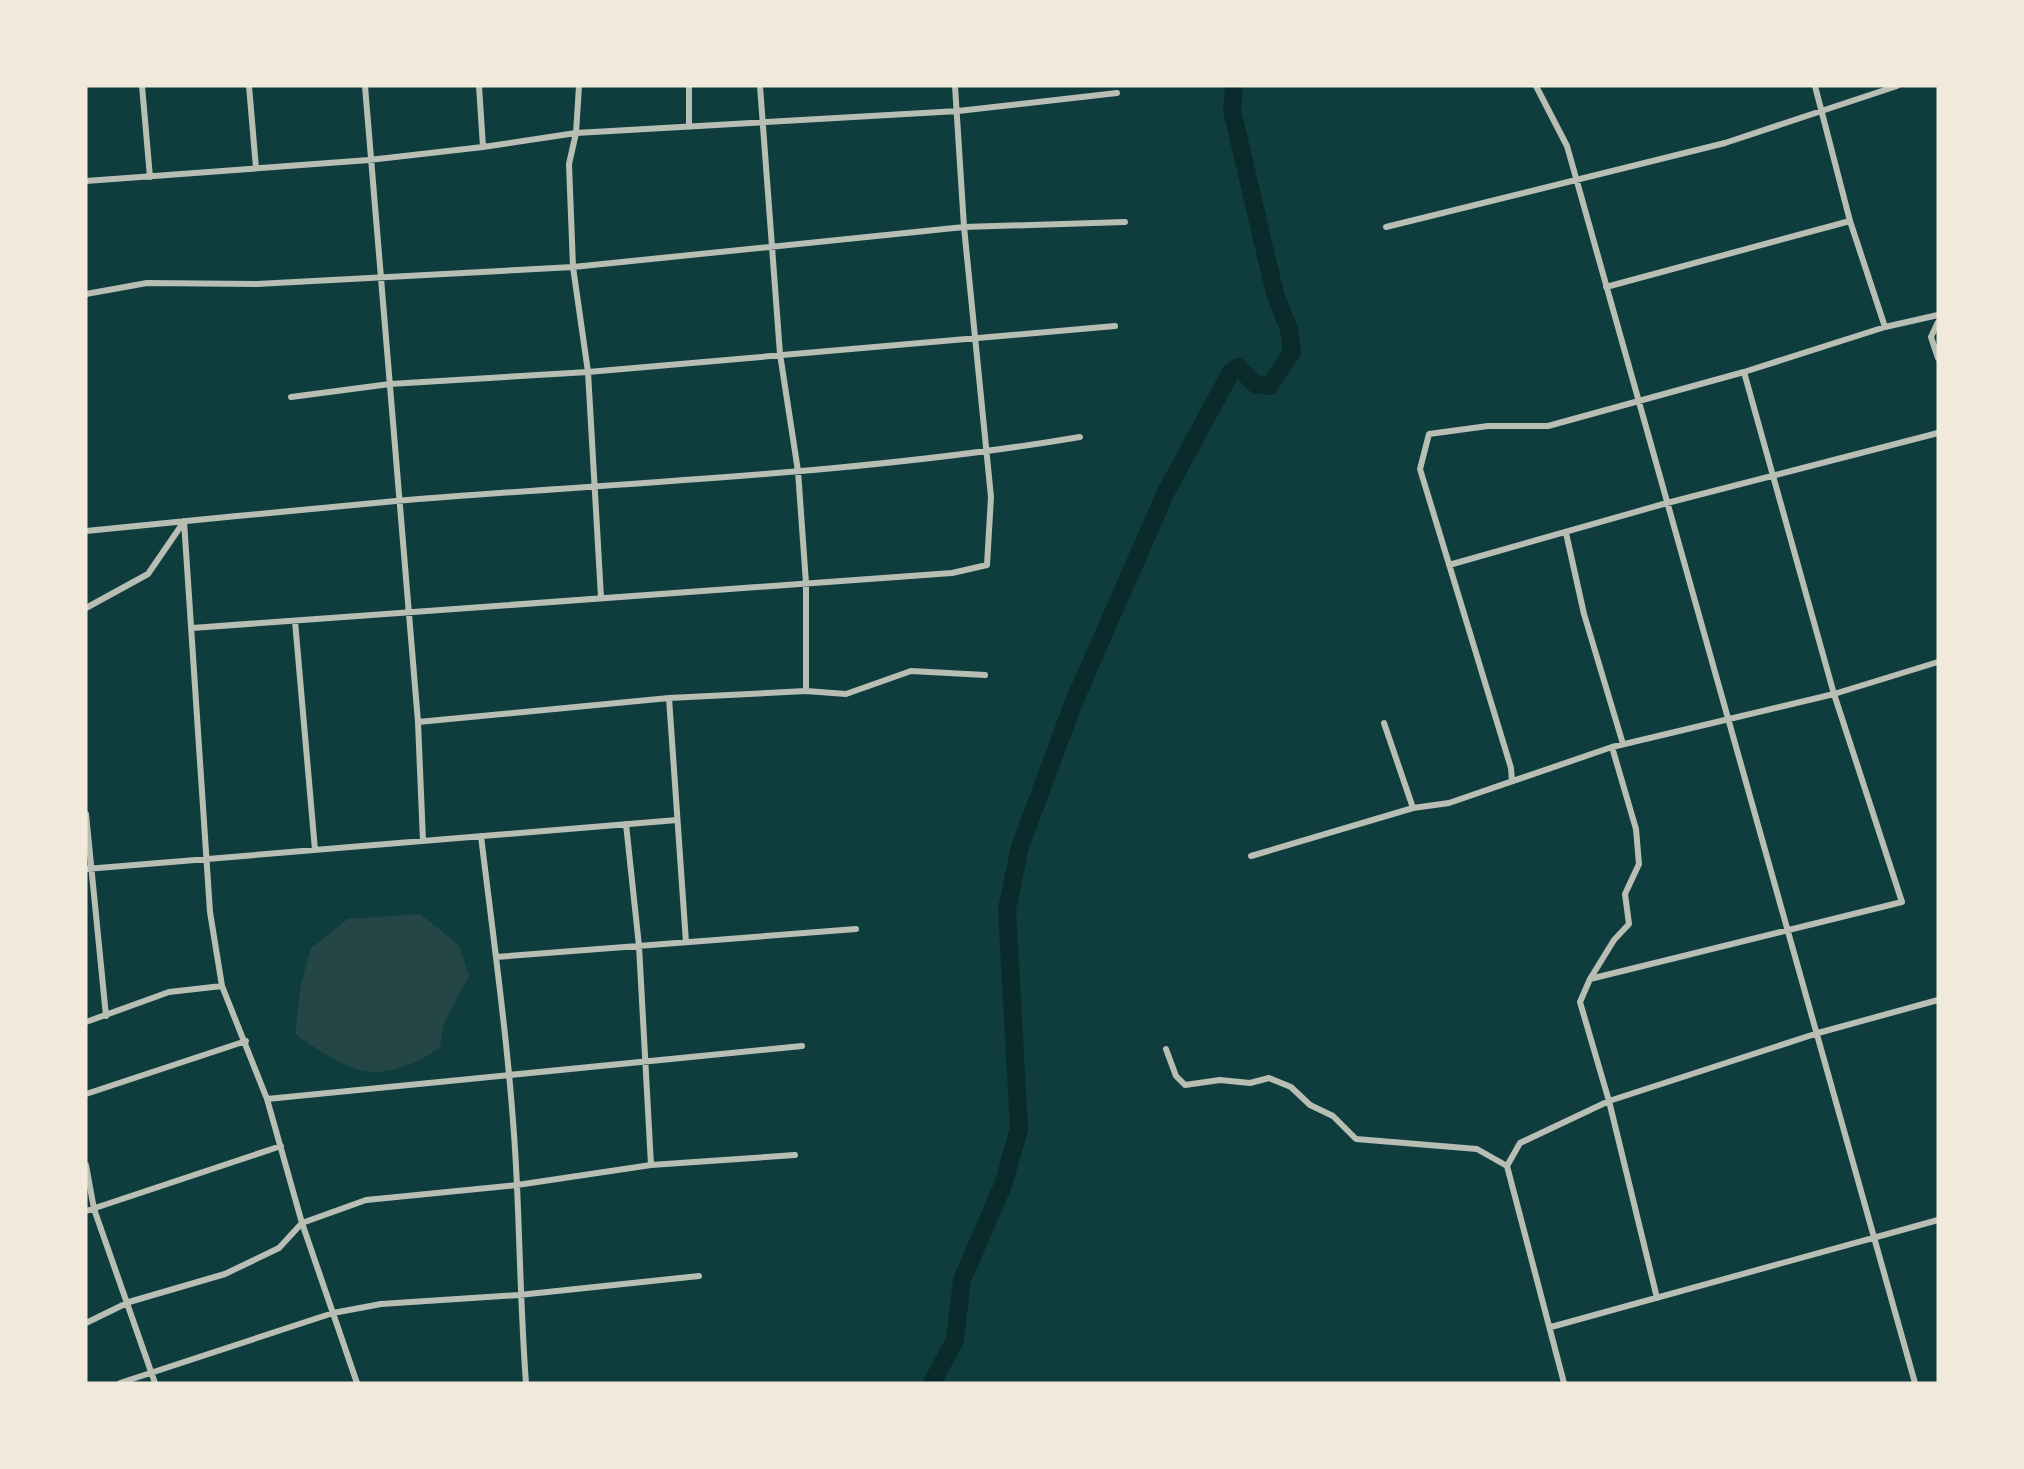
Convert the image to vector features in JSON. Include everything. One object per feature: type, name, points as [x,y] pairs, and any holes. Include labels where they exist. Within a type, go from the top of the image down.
[{"type":"street","points":[[142,86],[150,177]]},
{"type":"street","points":[[249,86],[256,168]]},
{"type":"street","points":[[365,86],[369,160],[418,722],[423,841]]},
{"type":"street","points":[[479,86],[483,148]]},
{"type":"street","points":[[579,86],[576,133],[569,164],[573,267],[588,372],[601,597]]},
{"type":"street","points":[[689,86],[689,127]]},
{"type":"street","points":[[760,86],[780,354],[798,471],[806,583],[806,691]]},
{"type":"street","points":[[192,628],[408,610],[951,573],[987,565],[991,497],[964,227],[955,86]]},
{"type":"street","points":[[1536,86],[1567,146],[1726,718],[1818,1032],[1916,1383]]},
{"type":"street","points":[[1815,86],[1850,221],[1885,327]]},
{"type":"street","points":[[1386,228],[1725,143],[1897,86]]},
{"type":"street","points":[[86,181],[369,160],[483,148],[576,133],[958,111],[1117,93]]},
{"type":"street","points":[[1606,286],[1850,221]]},
{"type":"street","points":[[86,293],[147,284],[257,284],[573,267],[964,227],[1125,222]]},
{"type":"street","points":[[1512,781],[1511,768],[1420,469],[1429,434],[1488,426],[1548,426],[1744,372],[1885,327],[1938,314]]},
{"type":"street","points":[[1938,322],[1931,337],[1938,358]]},
{"type":"street","points":[[291,397],[390,384],[588,372],[780,354],[976,341],[1115,326]]},
{"type":"street","points":[[1590,979],[1902,902],[1834,694],[1770,475],[1744,372]]},
{"type":"street","points":[[1449,565],[1667,502],[1938,433]]},
{"type":"street","points":[[86,531],[398,501],[593,489],[798,471],[986,453],[1080,437]]},
{"type":"street","points":[[86,608],[148,574],[184,521]]},
{"type":"street","points":[[184,521],[210,912],[222,986],[267,1099],[302,1223],[357,1383]]},
{"type":"street","points":[[1566,533],[1584,614],[1623,744]]},
{"type":"street","points":[[295,621],[315,850]]},
{"type":"street","points":[[1251,856],[1413,807],[1449,803],[1612,747],[1834,694],[1938,662]]},
{"type":"street","points":[[418,722],[669,698],[806,691],[846,694],[911,671],[985,675]]},
{"type":"street","points":[[669,698],[686,942]]},
{"type":"street","points":[[1384,723],[1413,807]]},
{"type":"street","points":[[1612,747],[1636,829],[1639,864],[1625,894],[1629,924],[1614,940],[1590,979],[1580,1002],[1609,1101],[1657,1298]]},
{"type":"street","points":[[86,814],[88,869],[106,1017]]},
{"type":"street","points":[[88,869],[677,820]]},
{"type":"street","points":[[626,824],[639,946],[651,1165]]},
{"type":"street","points":[[481,836],[496,957],[517,1185],[519,1295],[526,1383]]},
{"type":"street","points":[[496,957],[856,929]]},
{"type":"street","points":[[86,1022],[169,992],[222,986]]},
{"type":"street","points":[[1564,1383],[1507,1166],[1520,1143],[1609,1101],[1818,1032],[1938,1000]]},
{"type":"street","points":[[86,1094],[246,1041]]},
{"type":"street","points":[[267,1099],[802,1046]]},
{"type":"street","points":[[1166,1049],[1176,1076],[1185,1085],[1194,1086],[1220,1080],[1250,1083],[1269,1078],[1291,1087],[1310,1105],[1333,1116],[1356,1139],[1477,1149],[1507,1166]]},
{"type":"street","points":[[86,1211],[281,1146]]},
{"type":"street","points":[[86,1323],[129,1303],[225,1274],[279,1248],[302,1223],[366,1200],[517,1185],[651,1165],[795,1154]]},
{"type":"street","points":[[86,1165],[94,1209],[155,1383]]},
{"type":"street","points":[[1550,1327],[1938,1220]]},
{"type":"street","points":[[120,1383],[333,1313],[381,1304],[519,1295],[699,1276]]},
{"type":"shaded area","points":[[420,914],[459,945],[469,976],[444,1023],[440,1048],[399,1068],[381,1072],[365,1071],[333,1059],[295,1034],[301,984],[311,948],[348,919]]},
{"type":"waterway","points":[[932,1383],[955,1340],[962,1280],[1003,1185],[1019,1129],[1007,909],[1020,847],[1073,704],[1166,492],[1231,372],[1238,367],[1255,384],[1269,386],[1292,352],[1289,329],[1275,294],[1232,110],[1234,86]]}]
